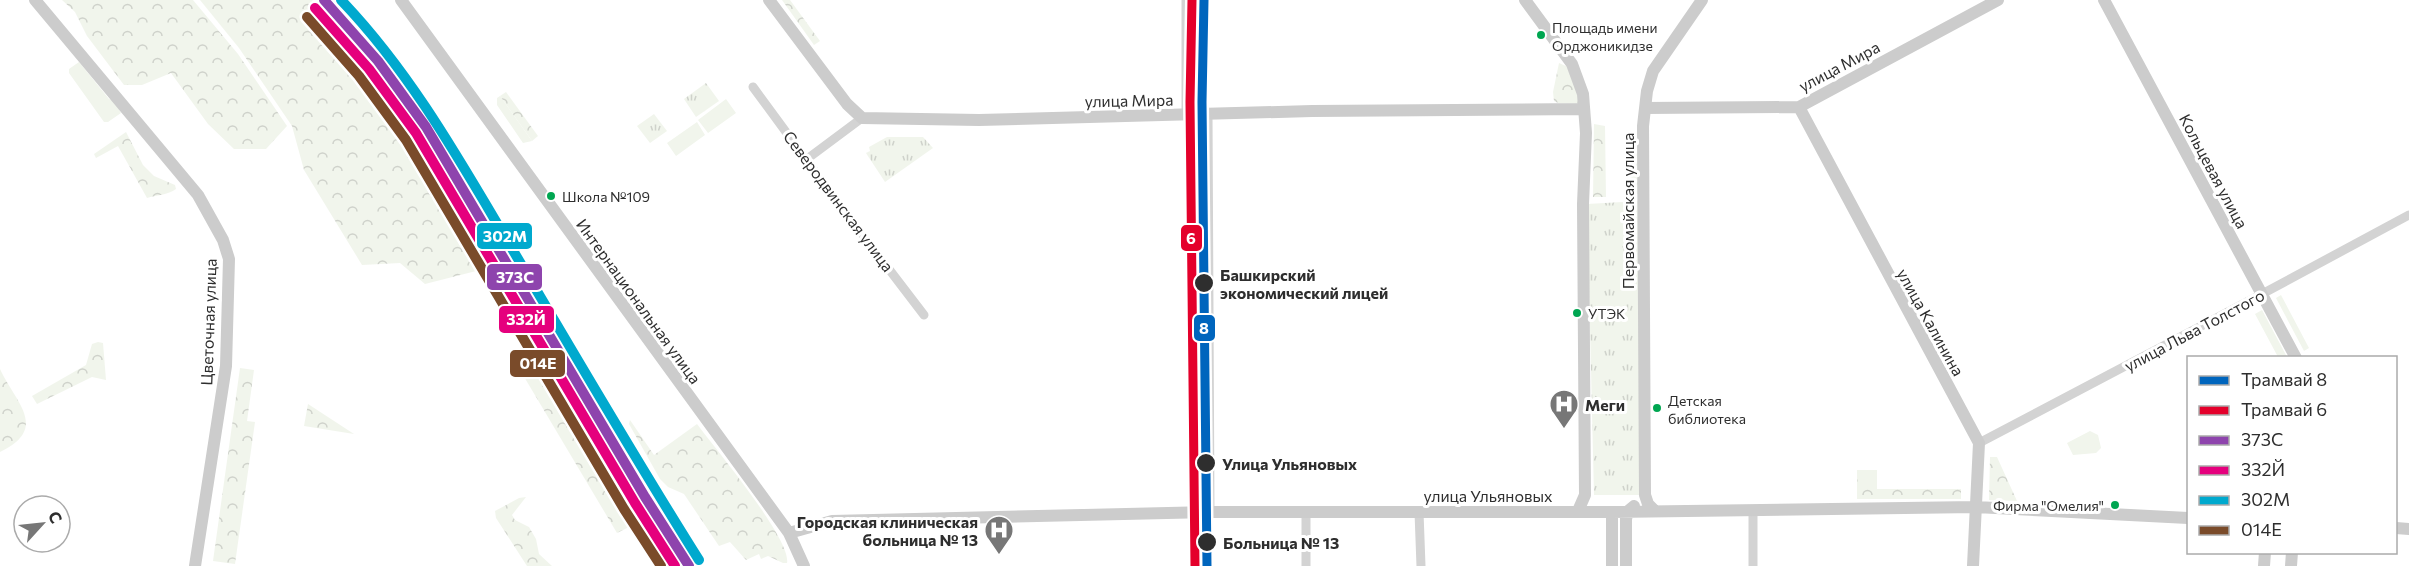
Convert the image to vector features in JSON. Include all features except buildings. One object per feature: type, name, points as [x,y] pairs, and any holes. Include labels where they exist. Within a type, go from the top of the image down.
[{"type":"main road","name":"Цветочная улица","points":[[35,0],[198,195],[224,240],[230,259],[226,366],[195,566]]},
{"type":"main road","name":"Интернациональная улица","points":[[401,0],[789,533],[804,566]]},
{"type":"main road","points":[[769,0],[847,104],[862,118]]},
{"type":"main road","points":[[1525,0],[1572,64],[1581,87],[1584,109],[1586,133],[1583,204],[1585,495],[1578,511]]},
{"type":"main road","name":"Первомайская улица","points":[[1645,495],[1643,126],[1645,108],[1653,71],[1702,0]]},
{"type":"main road","name":"улица Мира","points":[[1645,108],[1799,107],[1998,0]]},
{"type":"main road","name":"Кольцевая улица","points":[[2103,0],[2294,356]]},
{"type":"main road","name":"улица Калинина","points":[[1799,107],[1978,443],[1973,566]]},
{"type":"main road","name":"улица Мира","points":[[862,118],[978,120],[1312,111],[1584,109]]},
{"type":"main road","points":[[1585,495],[1612,512],[1612,566]]},
{"type":"main road","points":[[1626,566],[1628,512],[1645,495],[1648,504],[1655,511]]},
{"type":"main road","name":"улица Ульяновых","points":[[789,533],[832,521],[1197,512],[1628,512],[1976,507],[2187,518]]},
{"type":"street","points":[[1186,0],[1186,115]]},
{"type":"street","name":"Северодвинская улица","points":[[753,87],[924,315]]},
{"type":"street","points":[[1208,115],[1210,512]]},
{"type":"street","points":[[807,159],[862,118]]},
{"type":"street","name":"улица Льва Толстого","points":[[1978,443],[2409,214]]},
{"type":"street","points":[[1753,510],[1753,566]]},
{"type":"street","points":[[1197,512],[1197,566]]},
{"type":"street","points":[[1306,512],[1306,566]]},
{"type":"street","points":[[1419,512],[1420,566]]},
{"type":"green space","points":[[62,0],[193,0],[238,54],[287,126],[266,149],[234,149],[208,124],[171,73],[142,85],[124,85],[87,36],[75,12]]},
{"type":"green space","points":[[200,0],[312,0],[348,35],[435,153],[551,343],[650,512],[635,524],[617,533],[520,370],[547,352],[498,271],[484,269],[425,284],[400,263],[362,265],[304,170],[292,126],[239,48]]},
{"type":"green space","points":[[782,0],[790,0],[820,41],[814,45]]},
{"type":"green space","points":[[79,62],[109,99],[114,100],[121,113],[108,122],[104,122],[69,73],[69,69]]},
{"type":"green space","points":[[1559,63],[1568,67],[1581,104],[1554,101],[1553,92]]},
{"type":"green space","points":[[706,83],[719,101],[696,117],[684,99]]},
{"type":"green space","points":[[506,92],[538,136],[532,141],[500,96]]},
{"type":"green space","points":[[500,96],[532,141],[523,143],[497,105],[497,98]]},
{"type":"green space","points":[[726,99],[736,113],[708,133],[698,120]]},
{"type":"green space","points":[[654,114],[667,131],[650,143],[637,126]]},
{"type":"green space","points":[[697,122],[705,135],[676,156],[667,143]]},
{"type":"green space","points":[[1594,124],[1605,126],[1606,197],[1593,197]]},
{"type":"green space","points":[[126,132],[143,165],[154,176],[175,185],[176,189],[166,194],[147,198],[118,146],[96,158],[94,154]]},
{"type":"green space","points":[[1628,135],[1638,137],[1638,194],[1627,193]]},
{"type":"green space","points":[[887,137],[923,137],[933,148],[885,182],[866,153],[870,151],[869,147]]},
{"type":"green space","points":[[1640,201],[1640,495],[1594,495],[1587,204]]},
{"type":"green space","points":[[2281,295],[2309,348],[2304,351],[2276,298]]},
{"type":"green space","points":[[2262,310],[2286,356],[2277,356],[2255,314]]},
{"type":"green space","points":[[103,343],[106,380],[92,377],[37,404],[32,396],[86,365],[92,344]]},
{"type":"green space","points":[[240,368],[254,370],[247,421],[255,422],[235,564],[213,561]]},
{"type":"green space","points":[[0,369],[20,403],[26,424],[23,434],[15,443],[0,452]]},
{"type":"green space","points":[[308,404],[354,434],[304,426]]},
{"type":"green space","points":[[630,420],[654,455],[697,424],[765,515],[785,551],[787,563],[768,556],[761,559],[759,554],[746,560],[730,542],[719,546],[684,494],[668,487],[660,479],[629,424]]},
{"type":"green space","points":[[2090,431],[2098,435],[2101,448],[2096,453],[2073,455],[2067,443]]},
{"type":"green space","points":[[1990,457],[1997,457],[2017,501],[1989,500]]},
{"type":"green space","points":[[1857,470],[1877,470],[1877,489],[1961,489],[1961,499],[1857,499]]},
{"type":"green space","points":[[526,497],[512,515],[515,520],[529,527],[536,539],[539,554],[552,566],[527,566],[496,518],[495,511],[519,498]]},
{"type":"tram line","name":"6","points":[[1192,0],[1190,102],[1195,566]]},
{"type":"tram line","name":"8","points":[[1204,0],[1202,102],[1207,566]]},
{"type":"transit line","name":"373C","points":[[324,0],[378,61],[426,127],[645,497],[689,566]]},
{"type":"transit line","name":"302М","points":[[341,0],[390,57],[433,119],[699,560]]},
{"type":"transit line","name":"332Й","points":[[315,8],[369,69],[416,133],[635,503],[675,566]]},
{"type":"transit line","name":"014Е","points":[[307,17],[359,76],[406,140],[624,509],[661,566]]},
{"type":"place","name":"Площадь имени Орджоникидзе","points":[[1541,35]]},
{"type":"place","name":"Школа №109","points":[[551,196]]},
{"type":"place","name":"Башкирский экономический лицей","points":[[1204,283]]},
{"type":"place","name":"УТЭК","points":[[1577,313]]},
{"type":"place","name":"Детская библиотека","points":[[1657,408]]},
{"type":"place","name":"Меги","points":[[1564,430]]},
{"type":"place","name":"Улица Ульяновых","points":[[1206,463]]},
{"type":"place","name":"Фирма \"Омелия\"","points":[[2115,505]]},
{"type":"place","name":"Больница № 13","points":[[1207,542]]},
{"type":"place","name":"Городская клиническая больница № 13","points":[[999,556]]}]
